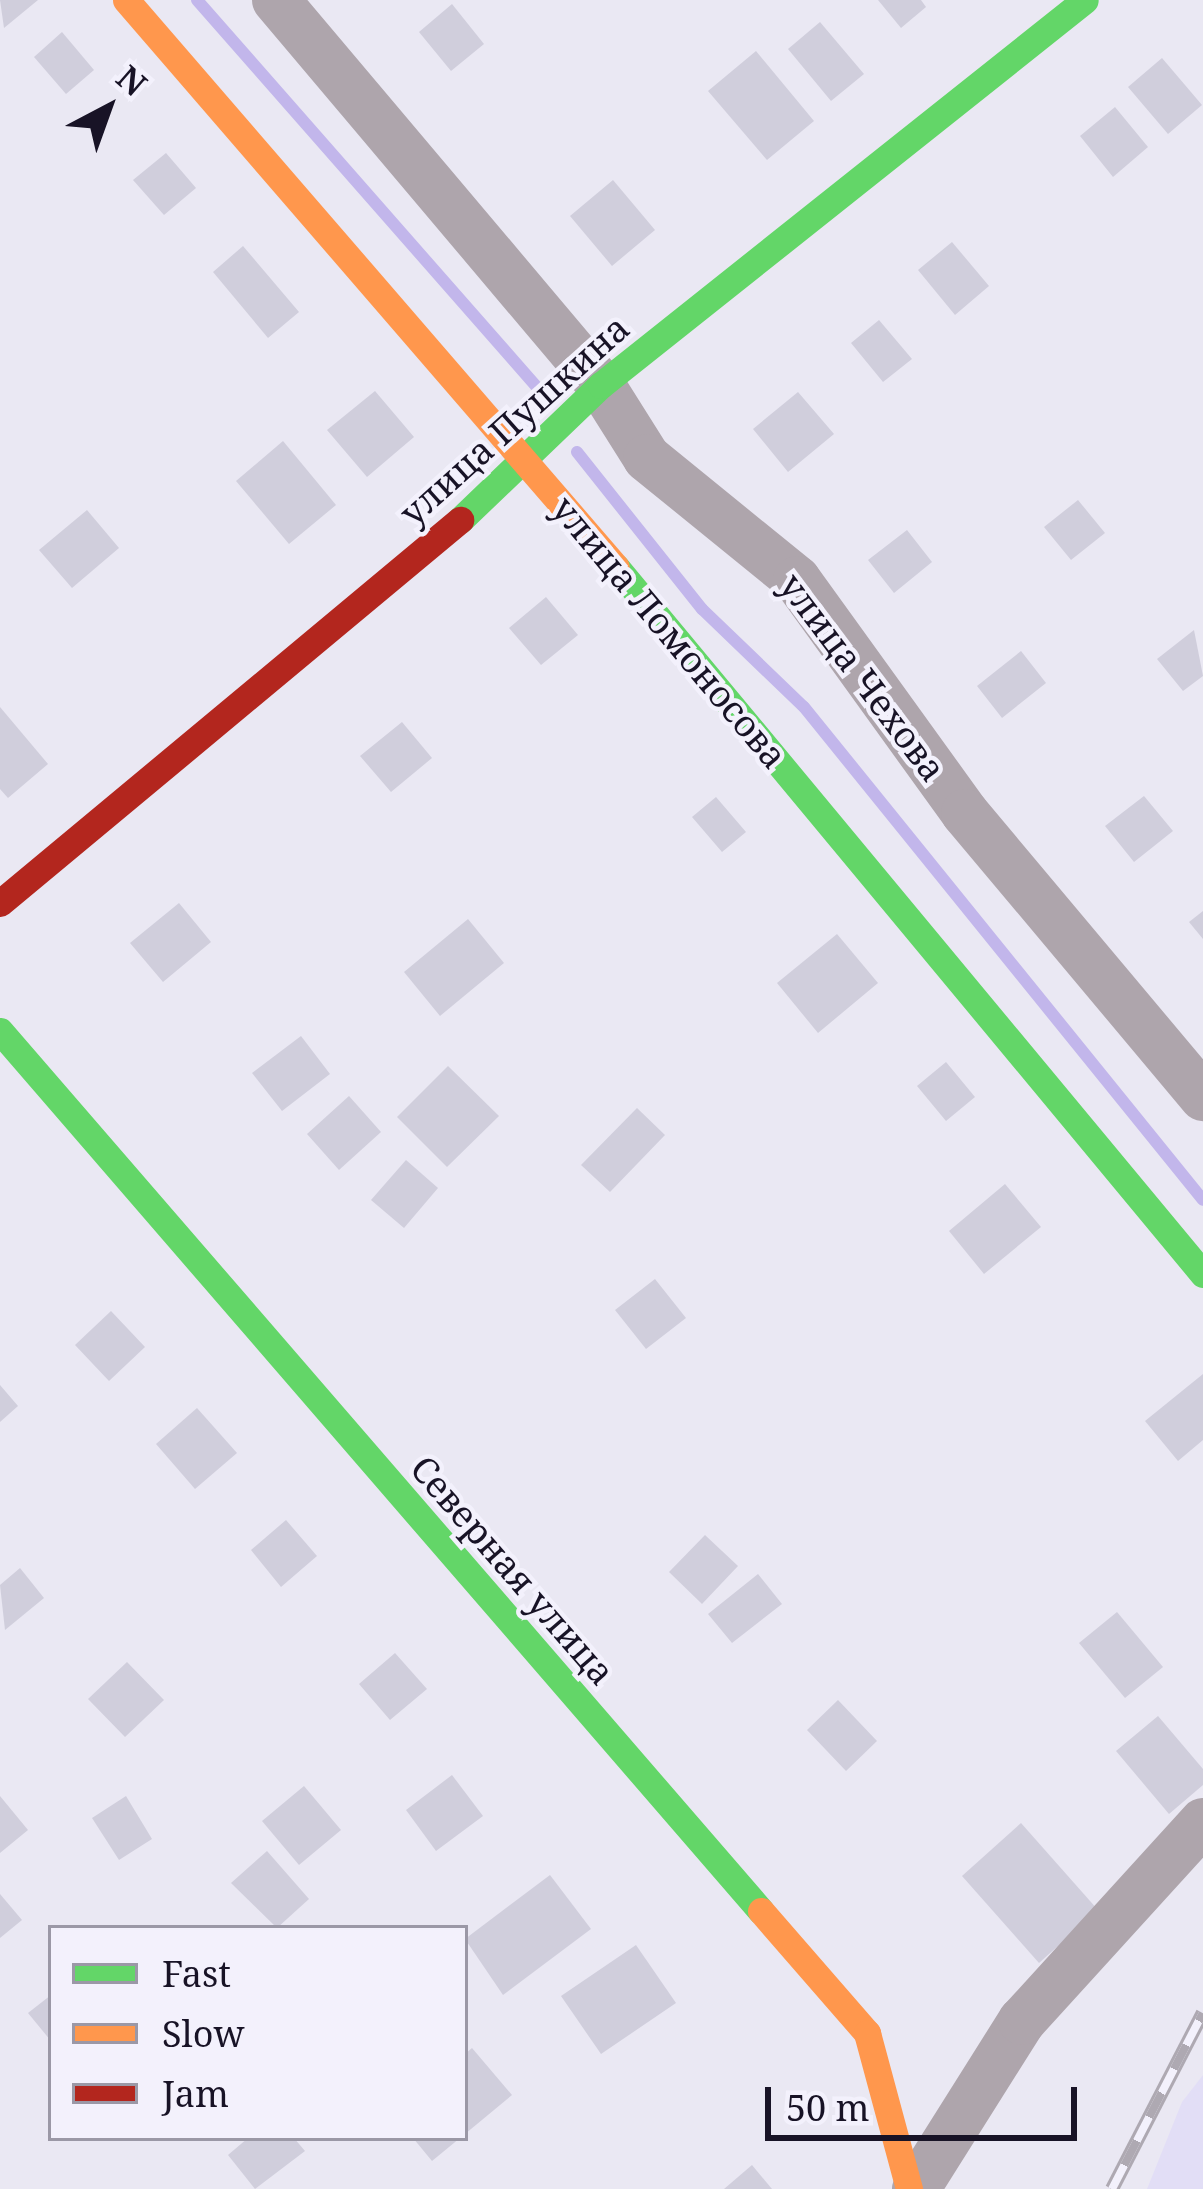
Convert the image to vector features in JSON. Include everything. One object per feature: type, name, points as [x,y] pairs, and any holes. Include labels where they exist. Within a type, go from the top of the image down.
[{"type":"street","name":"улица Ломоносова","points":[[127,0],[529,462],[1203,1274]]},
{"type":"street","name":"улица Чехова","points":[[276,0],[601,385],[647,458],[797,580],[965,813],[1203,1097]]},
{"type":"street","name":"улица Пушкина","points":[[0,904],[529,462],[601,385],[1085,0]]},
{"type":"street","name":"Северная улица","points":[[0,1030],[867,2033],[912,2189]]},
{"type":"street","points":[[912,2189],[1022,2021],[1203,1822]]},
{"type":"shaded area","points":[[1203,2075],[1203,2189],[1147,2189],[1182,2102]]},
{"type":"building","points":[[0,0],[38,0],[4,28]]},
{"type":"building","points":[[878,0],[921,0],[926,7],[901,28]]},
{"type":"building","points":[[452,4],[484,44],[451,71],[419,32]]},
{"type":"building","points":[[820,22],[864,74],[831,101],[788,49]]},
{"type":"building","points":[[62,32],[94,70],[66,94],[34,57]]},
{"type":"building","points":[[756,51],[814,121],[767,160],[708,91]]},
{"type":"building","points":[[1162,58],[1202,105],[1168,134],[1128,87]]},
{"type":"building","points":[[1115,107],[1148,147],[1113,177],[1080,136]]},
{"type":"building","points":[[166,153],[196,188],[164,215],[133,180]]},
{"type":"building","points":[[613,180],[655,230],[612,266],[570,216]]},
{"type":"building","points":[[952,242],[989,286],[955,315],[918,270]]},
{"type":"building","points":[[243,246],[299,312],[268,338],[213,272]]},
{"type":"building","points":[[879,320],[912,359],[883,382],[851,343]]},
{"type":"building","points":[[375,391],[414,437],[367,477],[327,430]]},
{"type":"building","points":[[798,392],[834,434],[788,472],[753,429]]},
{"type":"building","points":[[283,441],[336,505],[289,544],[236,481]]},
{"type":"building","points":[[1078,500],[1105,533],[1071,560],[1044,527]]},
{"type":"building","points":[[87,510],[119,548],[72,588],[39,550]]},
{"type":"building","points":[[907,530],[932,562],[894,593],[868,560]]},
{"type":"building","points":[[546,597],[578,635],[541,665],[509,628]]},
{"type":"building","points":[[1194,630],[1203,676],[1183,691],[1157,659]]},
{"type":"building","points":[[1021,651],[1046,683],[1002,718],[977,686]]},
{"type":"building","points":[[0,707],[48,764],[8,798],[0,789]]},
{"type":"building","points":[[402,722],[432,758],[391,792],[360,756]]},
{"type":"building","points":[[1144,796],[1173,831],[1134,862],[1105,826]]},
{"type":"building","points":[[716,797],[746,832],[722,852],[692,817]]},
{"type":"building","points":[[179,903],[211,942],[163,982],[130,943]]},
{"type":"building","points":[[1203,911],[1203,939],[1189,922]]},
{"type":"building","points":[[468,919],[504,963],[440,1016],[404,972]]},
{"type":"building","points":[[837,934],[878,983],[818,1033],[777,983]]},
{"type":"building","points":[[301,1036],[330,1074],[282,1111],[252,1073]]},
{"type":"building","points":[[946,1062],[975,1097],[946,1121],[917,1086]]},
{"type":"building","points":[[448,1066],[499,1116],[447,1167],[397,1117]]},
{"type":"building","points":[[349,1096],[381,1132],[339,1170],[307,1134]]},
{"type":"building","points":[[637,1108],[665,1135],[610,1192],[581,1165]]},
{"type":"building","points":[[406,1160],[438,1188],[404,1228],[371,1200]]},
{"type":"building","points":[[1005,1184],[1041,1227],[984,1274],[949,1231]]},
{"type":"building","points":[[655,1279],[686,1318],[646,1349],[615,1310]]},
{"type":"building","points":[[111,1311],[145,1347],[109,1381],[75,1345]]},
{"type":"building","points":[[1203,1374],[1203,1440],[1178,1461],[1145,1421]]},
{"type":"building","points":[[0,1385],[18,1406],[0,1422]]},
{"type":"building","points":[[197,1408],[237,1453],[195,1489],[156,1444]]},
{"type":"building","points":[[286,1520],[317,1556],[281,1587],[251,1550]]},
{"type":"building","points":[[705,1535],[738,1566],[702,1604],[669,1572]]},
{"type":"building","points":[[20,1568],[44,1598],[5,1630],[0,1585]]},
{"type":"building","points":[[758,1574],[782,1604],[732,1643],[708,1614]]},
{"type":"building","points":[[1117,1612],[1163,1667],[1125,1698],[1079,1643]]},
{"type":"building","points":[[395,1653],[427,1689],[390,1720],[359,1684]]},
{"type":"building","points":[[127,1662],[164,1700],[125,1737],[88,1699]]},
{"type":"building","points":[[838,1700],[877,1741],[846,1771],[807,1730]]},
{"type":"building","points":[[1158,1716],[1203,1769],[1203,1785],[1169,1814],[1116,1751]]},
{"type":"building","points":[[452,1775],[483,1816],[436,1851],[406,1810]]},
{"type":"building","points":[[304,1786],[341,1830],[299,1865],[262,1821]]},
{"type":"building","points":[[0,1796],[28,1830],[0,1853]]},
{"type":"building","points":[[126,1796],[152,1839],[119,1860],[92,1818]]},
{"type":"building","points":[[1021,1823],[1098,1910],[1039,1963],[962,1876]]},
{"type":"building","points":[[267,1851],[309,1899],[280,1925],[274,1925],[231,1883]]},
{"type":"building","points":[[550,1875],[591,1929],[503,1995],[468,1937]]},
{"type":"building","points":[[0,1894],[22,1920],[0,1938]]},
{"type":"building","points":[[636,1945],[676,2003],[601,2054],[561,1996]]},
{"type":"building","points":[[48,1997],[48,2037],[28,2013]]},
{"type":"building","points":[[472,2048],[512,2095],[468,2132],[468,2051]]},
{"type":"building","points":[[244,2141],[297,2141],[305,2151],[255,2189],[228,2155]]},
{"type":"building","points":[[415,2141],[456,2141],[432,2161]]},
{"type":"building","points":[[752,2165],[772,2189],[724,2189]]},
{"type":"waterway","points":[[197,0],[536,386]]},
{"type":"waterway","points":[[577,452],[702,609],[804,707],[1203,1200]]},
{"type":"railway","points":[[1112,2189],[1203,2013]]},
{"type":"traffic: fast","points":[[460,520],[601,385],[1085,0]]},
{"type":"traffic: fast","points":[[616,567],[1203,1274]]},
{"type":"traffic: fast","points":[[0,1031],[761,1911]]},
{"type":"traffic: slow","points":[[126,0],[616,567]]},
{"type":"traffic: slow","points":[[761,1911],[867,2033],[909,2189]]},
{"type":"traffic: jam","points":[[0,903],[460,520]]}]
